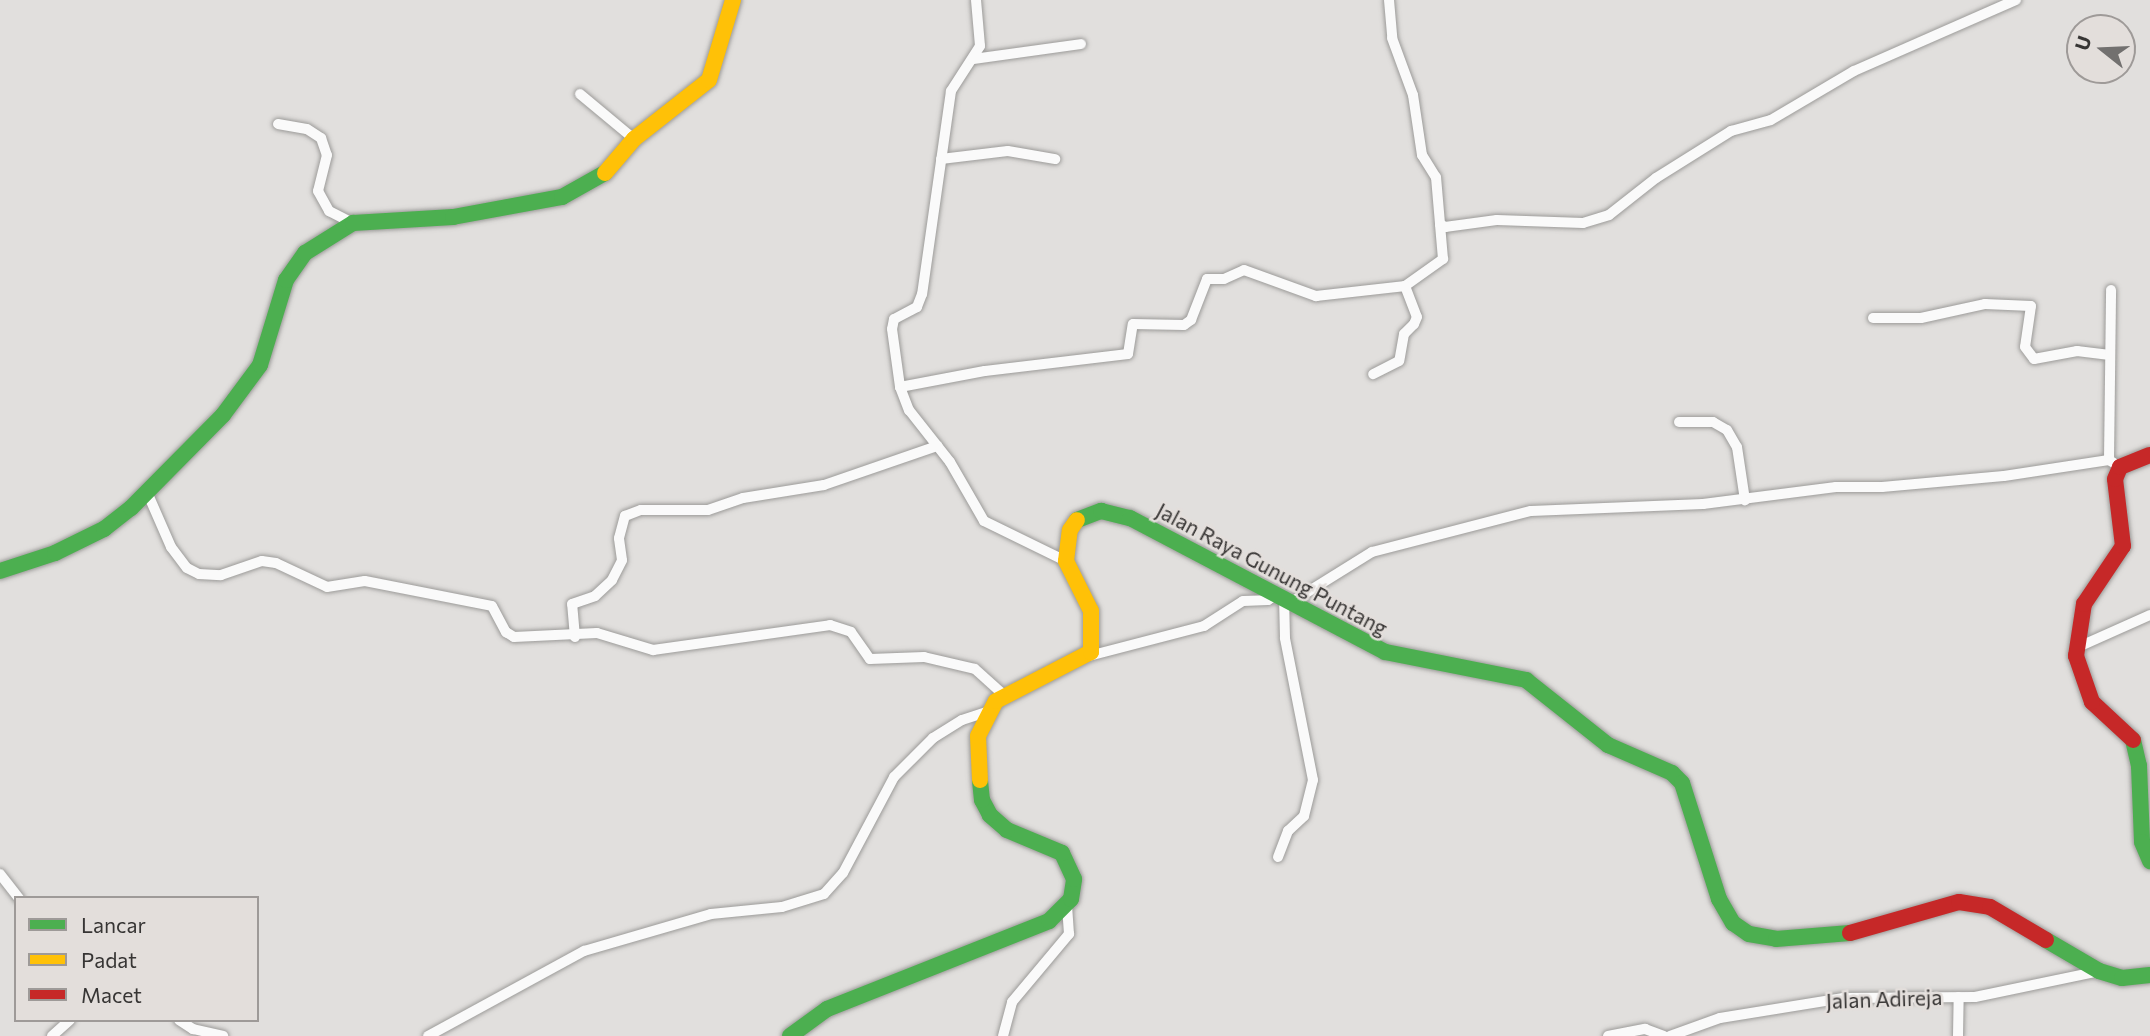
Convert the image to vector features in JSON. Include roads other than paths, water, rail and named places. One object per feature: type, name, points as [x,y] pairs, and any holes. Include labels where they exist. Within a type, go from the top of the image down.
[{"type":"street","points":[[278,124],[307,129],[321,138],[327,155],[318,191],[329,211],[353,223],[453,217],[562,197],[615,166],[634,139],[709,80],[733,0]]},
{"type":"street","points":[[976,0],[980,46],[951,91],[922,294],[916,307],[894,318],[892,329],[900,387],[909,410],[937,446],[984,521],[1066,561],[1091,611],[1094,643],[1085,657]]},
{"type":"street","points":[[900,387],[985,371],[1128,354],[1133,324],[1188,323],[1207,279],[1224,279],[1239,271],[1271,276],[1316,296],[1405,286],[1443,259],[1436,177],[1422,155],[1413,96],[1392,38],[1390,0]]},
{"type":"street","points":[[1440,224],[1497,220],[1567,224],[1609,215],[1656,178],[1731,131],[1771,120],[1854,71],[2016,0]]},
{"type":"street","points":[[973,59],[1081,44]]},
{"type":"street","points":[[580,94],[634,139]]},
{"type":"street","points":[[941,159],[1008,151],[1055,159]]},
{"type":"street","points":[[0,572],[55,553],[104,529],[147,492],[249,386],[296,261],[353,223]]},
{"type":"street","points":[[1373,374],[1399,360],[1404,334],[1417,317],[1405,286]]},
{"type":"street","points":[[2111,290],[2110,355],[2115,479],[2123,546],[2084,604],[2076,648],[2078,672],[2092,702],[2133,740],[2140,766],[2142,842],[2150,860]]},
{"type":"street","points":[[1873,318],[1921,318],[1985,304],[2031,306],[2025,347],[2034,359],[2077,351],[2110,355]]},
{"type":"street","points":[[1679,422],[1713,422],[1727,430],[1737,447],[1745,497]]},
{"type":"street","points":[[575,637],[572,604],[595,596],[612,580],[622,559],[619,538],[625,516],[641,510],[708,510],[743,498],[824,485],[937,446]]},
{"type":"street","points":[[1003,1036],[1012,1002],[1069,934],[1067,905],[1074,879],[1062,853],[1006,830],[982,800],[978,736],[989,711],[1004,695],[1085,657],[1204,626],[1243,601],[1285,597],[1372,552],[1531,511],[1644,509],[1836,487],[1882,487],[2004,476],[2115,464],[2150,455]]},
{"type":"street","points":[[147,492],[171,547],[187,568],[199,574],[220,575],[269,562],[327,587],[365,581],[403,592],[484,604],[498,613],[506,632],[514,637],[575,637],[597,633],[653,650],[830,625],[851,632],[870,659],[924,657],[975,669],[1004,695]]},
{"type":"street","name":"Jalan Raya Gunung Puntang","points":[[1066,561],[1070,530],[1077,519],[1088,512],[1114,512],[1285,597],[1334,629],[1385,652],[1526,680],[1608,745],[1672,773],[1682,783],[1719,900],[1733,923],[1749,934],[1776,939],[1856,932],[1933,906],[1959,902],[1990,907],[2099,971],[2122,978],[2150,975]]},
{"type":"street","points":[[1278,857],[1288,831],[1304,817],[1313,780],[1287,647],[1285,597]]},
{"type":"street","points":[[2076,648],[2150,615]]},
{"type":"street","points":[[428,1036],[584,951],[711,914],[782,907],[824,894],[843,873],[894,777],[933,738],[962,720],[989,711]]},
{"type":"street","points":[[0,874],[17,896]]},
{"type":"street","points":[[790,1036],[827,1009],[1049,921],[1067,905]]},
{"type":"street","name":"Jalan Adireja","points":[[1670,1036],[1720,1018],[1843,998],[1959,997],[2099,971]]},
{"type":"street","points":[[1958,1036],[1959,997]]},
{"type":"street","points":[[52,1036],[68,1022]]},
{"type":"street","points":[[182,1022],[193,1029],[223,1036]]},
{"type":"street","points":[[1608,1036],[1645,1029],[1664,1036]]}]
